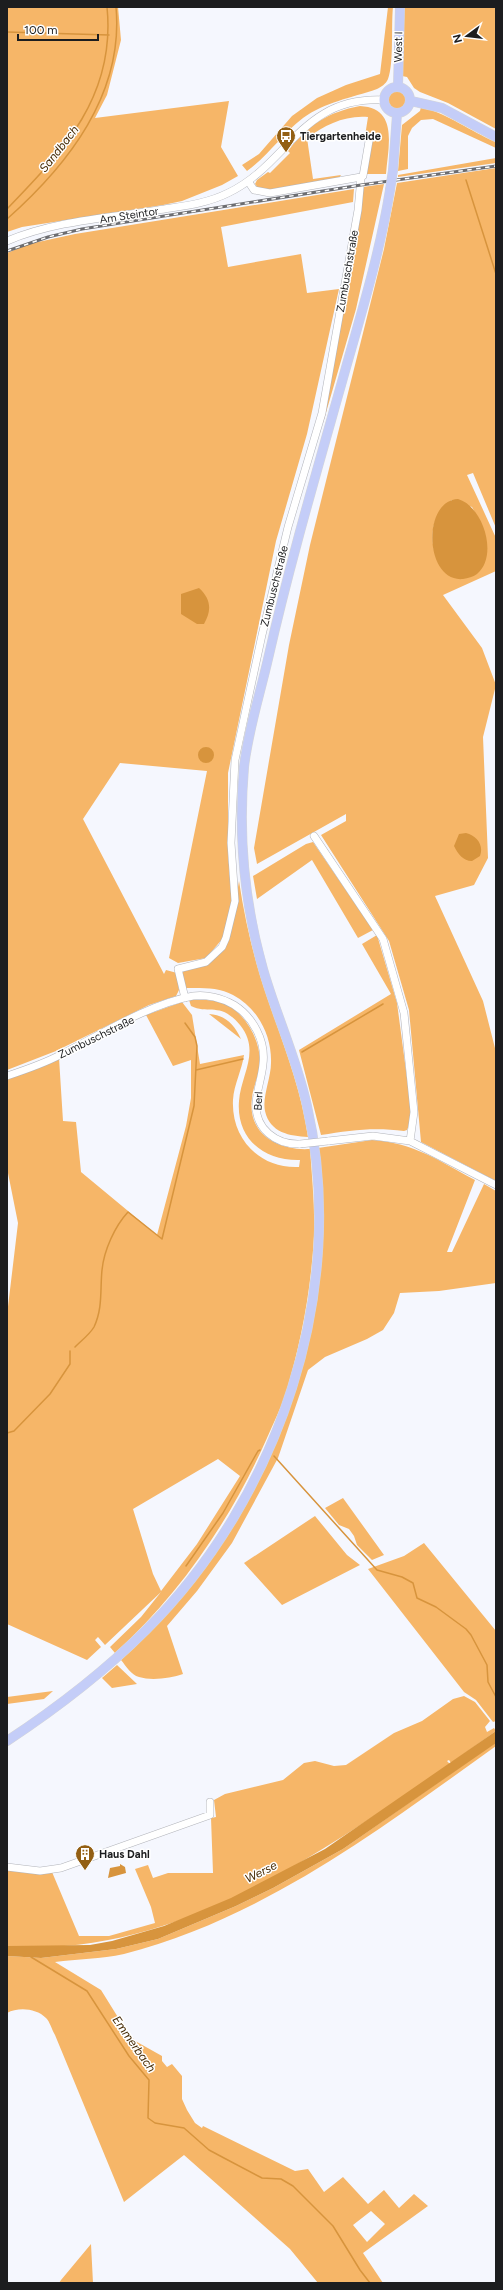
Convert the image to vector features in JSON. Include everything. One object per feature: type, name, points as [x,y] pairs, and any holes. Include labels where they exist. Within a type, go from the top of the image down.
[{"type":"main road","name":"West I","points":[[398,87],[400,7]]},
{"type":"main road","points":[[398,87],[409,93],[411,101],[407,110],[397,114],[387,108],[384,100],[390,89],[398,87]]},
{"type":"main road","points":[[411,101],[442,108],[496,137]]},
{"type":"main road","points":[[7,1741],[32,1725],[108,1665],[148,1629],[177,1596],[212,1550],[234,1516],[258,1471],[282,1416],[300,1361],[314,1290],[318,1239],[317,1162],[307,1105],[294,1059],[264,971],[247,904],[241,844],[245,760],[273,636],[301,526],[373,276],[393,170],[397,114]]},
{"type":"street","name":"Am Steintor","points":[[7,241],[36,230],[207,201],[229,193],[248,181],[270,163],[303,128],[319,116],[338,107],[358,102],[384,100]]},
{"type":"street","points":[[248,181],[254,190],[270,193],[361,177],[363,176],[369,141]]},
{"type":"street","name":"Zumbuschstraße","points":[[7,1076],[59,1056],[117,1025],[184,998],[178,969],[206,962],[215,955],[226,938],[235,901],[231,843],[235,760],[262,635],[288,527],[322,413],[358,210],[361,177]]},
{"type":"street","points":[[314,836],[383,939],[404,1013],[414,1112],[410,1141]]},
{"type":"street","name":"Berl","points":[[184,998],[204,996],[223,999],[233,1004],[248,1018],[259,1036],[263,1049],[264,1063],[256,1103],[258,1120],[266,1132],[275,1140],[287,1144],[300,1144],[373,1136],[410,1141],[496,1185]]},
{"type":"street","points":[[7,1867],[40,1871],[55,1870],[210,1815],[210,1802]]},
{"type":"shaded area","points":[[7,7],[118,7],[121,40],[107,95],[95,118],[229,101],[221,147],[238,176],[222,185],[182,201],[22,227],[7,232]]},
{"type":"shaded area","points":[[388,7],[393,7],[392,54],[390,72],[386,82],[377,89],[329,104],[303,118],[288,131],[262,159],[247,171],[242,165],[259,154],[292,116],[317,98],[346,85],[380,74]]},
{"type":"shaded area","points":[[403,7],[496,7],[496,129],[448,103],[420,92],[414,88],[407,77],[402,76]]},
{"type":"shaded area","points":[[397,89],[405,92],[408,100],[405,108],[397,111],[389,108],[386,100],[389,92]]},
{"type":"shaded area","points":[[360,106],[372,108],[381,114],[386,121],[389,141],[386,174],[366,174],[372,137],[365,136],[368,117],[360,117],[343,119],[328,125],[307,138],[313,179],[341,175],[339,178],[287,188],[258,188],[255,184],[257,180],[268,172],[270,173],[290,153],[288,151],[311,127],[328,116]]},
{"type":"shaded area","points":[[421,107],[442,114],[496,142],[496,148],[433,119],[421,120],[412,128],[408,136],[408,169],[398,171],[402,125],[420,111]]},
{"type":"shaded area","points":[[496,158],[496,163],[398,177],[398,175]]},
{"type":"shaded area","points":[[496,168],[496,528],[473,473],[467,475],[496,538],[496,571],[443,595],[482,648],[496,685],[483,737],[488,858],[474,885],[435,896],[483,1001],[496,1052],[496,1181],[421,1142],[409,1010],[389,941],[321,835],[346,821],[346,814],[257,864],[254,848],[289,645],[310,545],[384,249],[397,183]],"holes":[[[452,500],[472,507],[483,528],[438,562],[432,536],[433,528],[440,512]]]},
{"type":"shaded area","points":[[384,184],[356,309],[323,423],[363,187]]},
{"type":"shaded area","points":[[354,189],[353,202],[221,227],[228,267],[301,254],[307,293],[339,289],[307,434],[276,541],[228,773],[228,854],[232,900],[224,937],[206,958],[178,963],[169,958],[207,771],[120,763],[83,819],[164,974],[166,970],[177,973],[179,990],[176,996],[149,1005],[56,1051],[7,1070],[7,253],[29,244],[75,234]]},
{"type":"shaded area","points":[[458,499],[467,503],[475,511],[485,532],[487,544],[487,556],[484,566],[477,574],[463,579],[450,577],[441,568],[435,556],[432,541],[433,526],[438,513],[446,503]]},
{"type":"shaded area","points":[[199,588],[206,596],[209,605],[207,619],[204,624],[197,624],[181,614],[181,594]]},
{"type":"shaded area","points":[[206,747],[212,749],[214,755],[212,761],[206,763],[200,761],[198,755],[200,749]]},
{"type":"shaded area","points":[[466,833],[473,836],[479,842],[481,848],[480,856],[472,861],[466,860],[461,856],[454,846],[459,834]]},
{"type":"shaded area","points":[[313,842],[373,930],[358,938],[312,860],[257,899],[253,876],[306,844]]},
{"type":"shaded area","points":[[239,881],[254,954],[262,983],[296,1083],[308,1137],[294,1136],[282,1132],[271,1124],[268,1118],[264,1106],[271,1069],[271,1053],[262,1024],[250,1007],[228,992],[210,988],[185,988],[182,974],[184,970],[207,964],[230,935]]},
{"type":"shaded area","points":[[377,935],[397,1003],[411,1108],[411,1121],[407,1130],[404,1131],[383,1129],[362,1130],[321,1135],[299,1050],[391,994],[362,944]]},
{"type":"shaded area","points":[[189,1000],[206,1000],[223,1003],[238,1013],[250,1027],[257,1044],[260,1062],[252,1098],[252,1111],[255,1122],[260,1131],[277,1143],[298,1149],[310,1149],[314,1236],[308,1297],[296,1357],[285,1396],[253,1468],[220,1526],[183,1580],[139,1630],[115,1653],[110,1647],[141,1617],[161,1592],[105,1645],[98,1637],[95,1640],[101,1647],[87,1660],[7,1624],[7,1315],[18,1223],[7,1168],[7,1079],[59,1058],[63,1121],[76,1122],[81,1172],[157,1235],[186,1126],[191,1098],[191,1060],[173,1066],[146,1015],[182,1002],[192,1015],[200,1064],[244,1055],[233,1100],[237,1127],[243,1139],[260,1157],[272,1163],[299,1167],[300,1160],[275,1157],[264,1152],[247,1137],[242,1126],[239,1114],[239,1101],[240,1091],[248,1063],[249,1044],[240,1025],[226,1013],[191,1006]],"holes":[[[218,1459],[240,1476],[197,1544],[161,1591],[153,1574],[133,1509]]]},
{"type":"shaded area","points":[[209,1014],[220,1016],[228,1021],[241,1039]]},
{"type":"shaded area","points":[[372,1140],[414,1149],[475,1180],[447,1252],[452,1252],[484,1184],[496,1191],[496,1283],[439,1291],[400,1293],[394,1313],[383,1330],[367,1339],[325,1357],[308,1370],[278,1458],[232,1543],[197,1591],[167,1626],[183,1674],[155,1679],[136,1676],[121,1660],[172,1609],[216,1552],[252,1492],[282,1428],[303,1361],[317,1291],[322,1220],[318,1148]]},
{"type":"shaded area","points":[[343,1498],[384,1555],[372,1560],[357,1545],[354,1536],[349,1529],[339,1525],[325,1508]]},
{"type":"shaded area","points":[[315,1516],[347,1555],[360,1565],[282,1605],[244,1563]]},
{"type":"shaded area","points":[[424,1543],[496,1631],[496,1721],[493,1722],[476,1700],[464,1692],[368,1569],[404,1556]]},
{"type":"shaded area","points":[[117,1665],[137,1684],[112,1688],[102,1678]]},
{"type":"shaded area","points":[[53,1691],[44,1699],[7,1704],[7,1697]]},
{"type":"shaded area","points":[[464,1696],[475,1702],[490,1721],[485,1727],[487,1732],[494,1728],[496,1731],[451,1763],[449,1760],[447,1761],[450,1764],[349,1832],[296,1865],[242,1894],[186,1918],[128,1936],[68,1946],[7,1946],[7,1869],[52,1872],[79,1936],[109,1936],[155,1923],[151,1907],[135,1869],[148,1865],[153,1878],[168,1873],[213,1873],[211,1818],[216,1817],[214,1800],[225,1794],[283,1780],[304,1763],[315,1761],[334,1766],[346,1765],[394,1733],[422,1721],[453,1699]]},
{"type":"shaded area","points":[[496,1731],[496,1743],[343,1849],[273,1888],[236,1906],[158,1939],[116,1949],[41,1958],[7,1956],[7,1946],[90,1945],[112,1941],[164,1926],[231,1898],[325,1849]]},
{"type":"shaded area","points":[[496,1742],[496,1746],[364,1839],[319,1868],[273,1894],[225,1918],[175,1938],[124,1954],[55,1962],[101,1990],[129,2035],[137,2042],[162,2056],[162,2061],[167,2067],[172,2064],[182,2076],[182,2099],[187,2110],[195,2123],[202,2128],[203,2126],[295,2171],[308,2169],[324,2192],[343,2177],[368,2204],[384,2190],[399,2208],[414,2194],[428,2206],[363,2253],[383,2283],[318,2283],[290,2249],[184,2155],[124,2202],[49,2022],[42,2015],[32,2010],[22,2009],[7,2013],[7,1956],[41,1958],[116,1949],[158,1939],[236,1906],[273,1888],[343,1849]],"holes":[[[371,2211],[385,2224],[367,2242],[353,2225]]]},
{"type":"shaded area","points":[[120,1864],[125,1867],[126,1873],[108,1878],[110,1868],[120,1866]]},
{"type":"shaded area","points":[[91,2244],[93,2283],[59,2283],[61,2280]]},
{"type":"waterway","points":[[7,209],[48,165],[66,143],[82,119],[94,94],[103,68],[108,39],[107,7]]},
{"type":"waterway","name":"Sandbach","points":[[7,219],[30,198],[70,151],[87,125],[101,98],[111,69],[116,39],[116,7]]},
{"type":"waterway","points":[[7,32],[109,35]]},
{"type":"waterway","points":[[466,180],[496,274]]},
{"type":"waterway","points":[[302,1052],[383,1004]]},
{"type":"waterway","points":[[75,1347],[90,1332],[97,1320],[100,1306],[102,1270],[105,1254],[111,1239],[123,1218],[128,1212],[162,1239],[194,1106],[197,1046],[195,1037],[185,1023]]},
{"type":"waterway","points":[[196,1070],[243,1059]]},
{"type":"waterway","points":[[7,1433],[14,1431],[50,1394],[70,1364],[70,1351]]},
{"type":"waterway","points":[[186,1566],[223,1513],[258,1451],[260,1450]]},
{"type":"waterway","points":[[274,1456],[377,1570],[402,1577],[413,1583],[417,1598],[436,1607],[466,1629],[471,1635],[487,1665],[488,1682],[496,1697]]},
{"type":"waterway","name":"Emmerbach","points":[[31,1957],[87,1991],[129,2056],[149,2080],[148,2118],[155,2123],[184,2128],[209,2150],[224,2158],[262,2178],[281,2179],[293,2186],[333,2226],[360,2270],[370,2283]]},
{"type":"railway","points":[[7,251],[48,237],[82,229],[361,185],[496,166]]},
{"type":"place","name":"Tiergartenheide","points":[[286,153]]},
{"type":"place","name":"Haus Dahl","points":[[85,1871]]},
{"type":"water label","name":"Werse","points":[[261,1872]]}]
